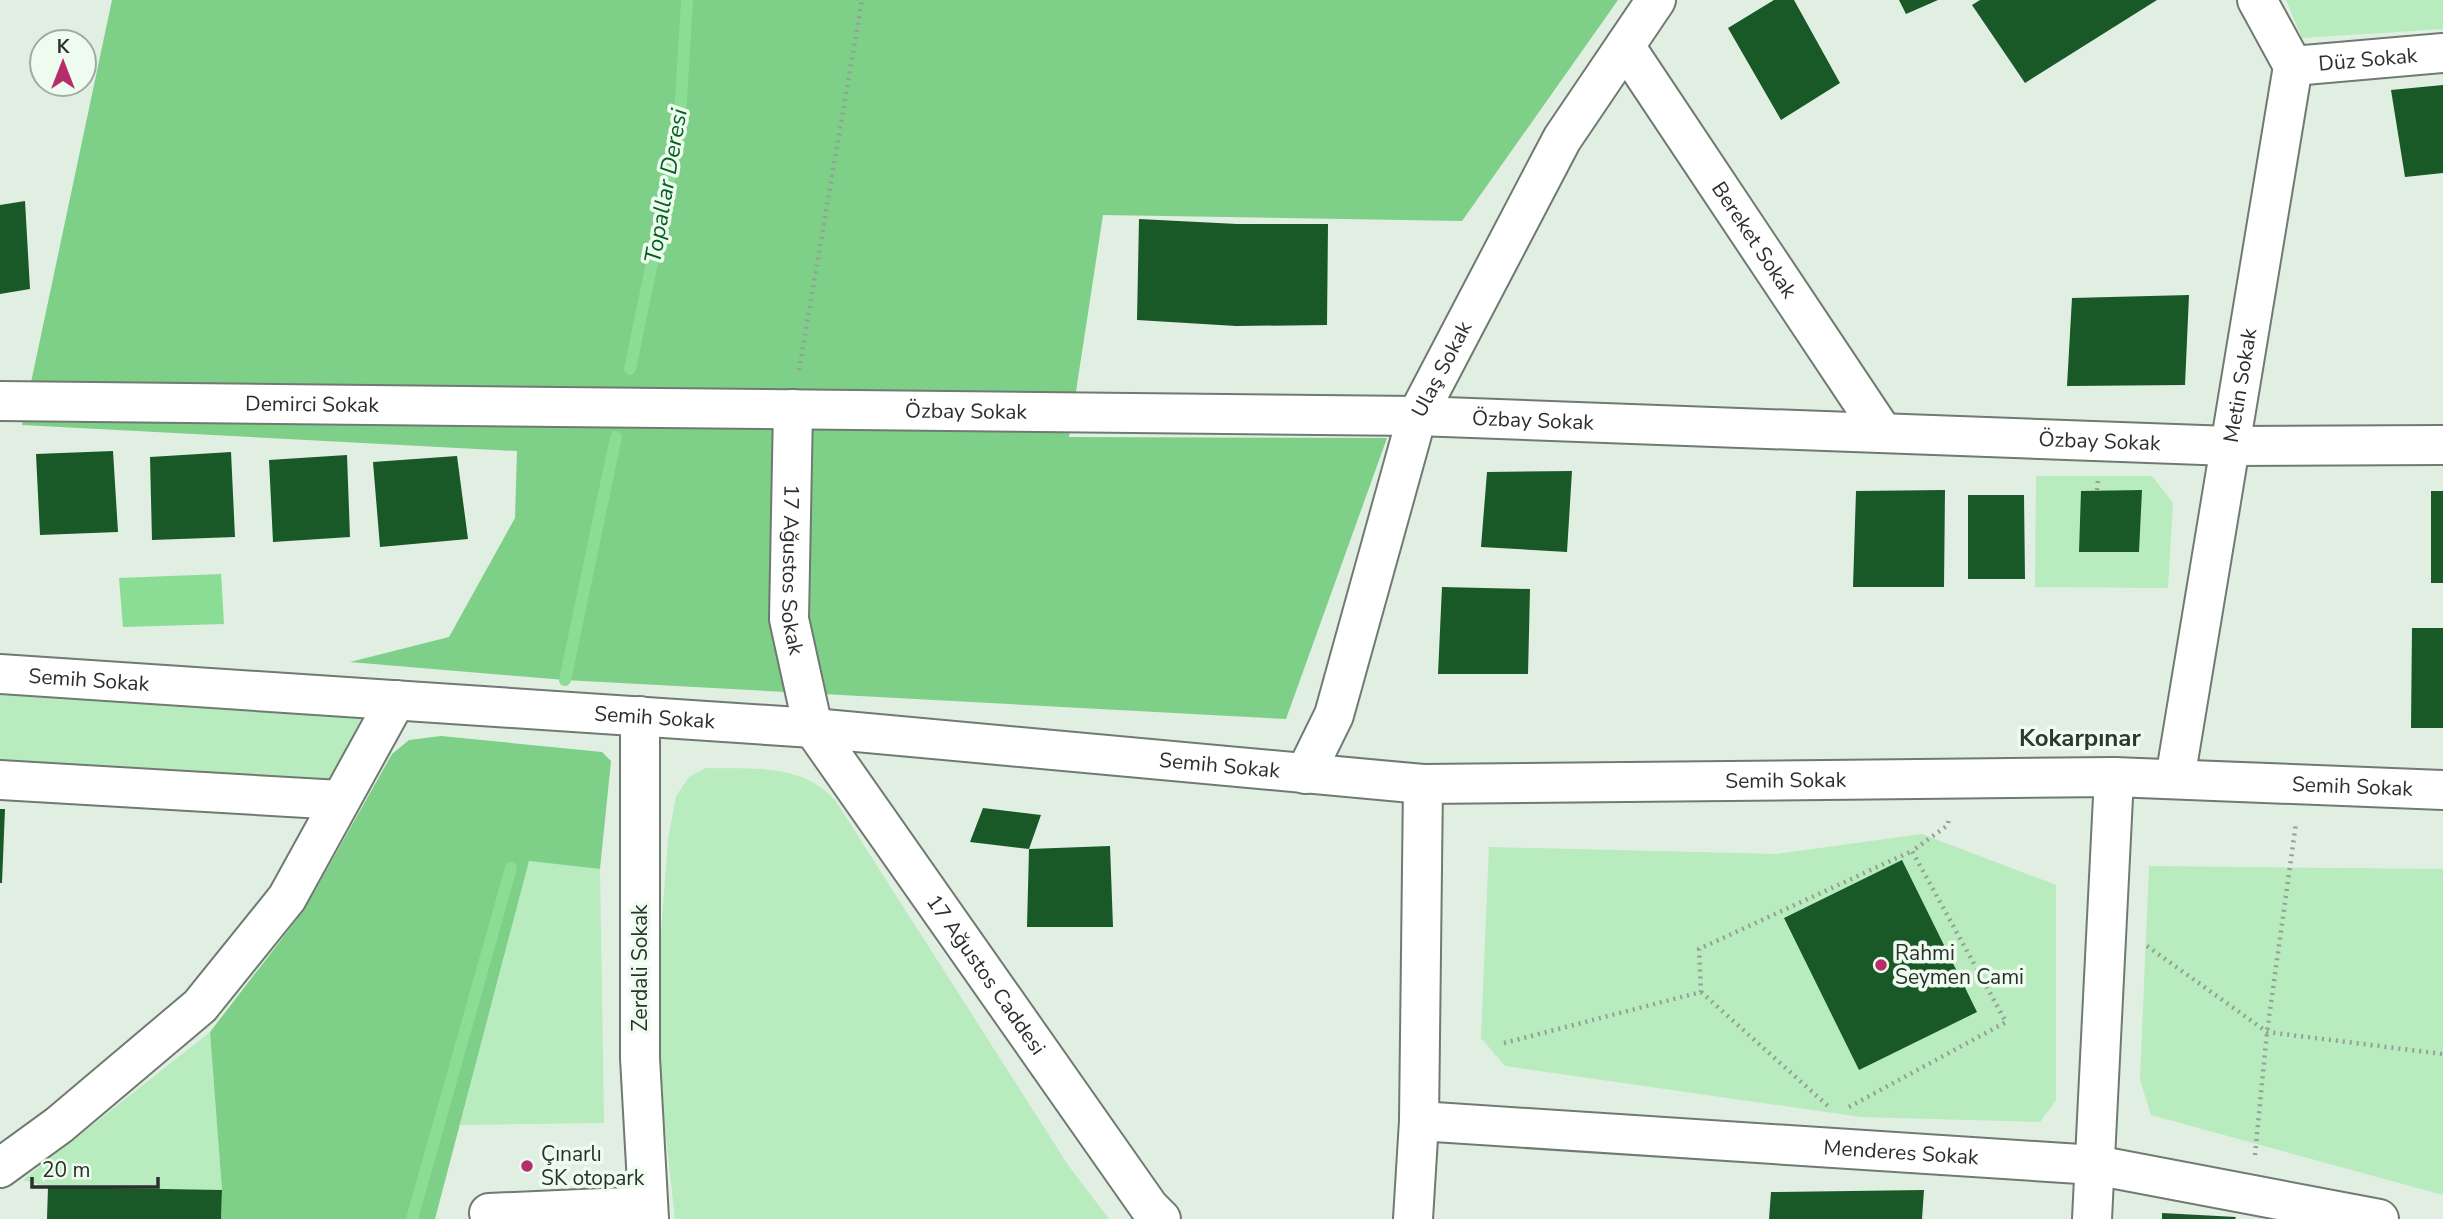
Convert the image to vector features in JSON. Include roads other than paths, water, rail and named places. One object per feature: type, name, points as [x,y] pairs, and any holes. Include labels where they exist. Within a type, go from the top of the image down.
[{"type":"street","name":"Ulaş Sokak","points":[[1305,774],[1334,715],[1417,416],[1562,139],[1656,0]]},
{"type":"street","points":[[2257,0],[2292,65]]},
{"type":"street","name":"Bereket Sokak","points":[[1625,46],[1883,433]]},
{"type":"street","name":"Düz Sokak","points":[[2292,65],[2443,53]]},
{"type":"street","name":"Metin Sokak","points":[[2175,779],[2292,65]]},
{"type":"street","name":"Demirci Sokak","points":[[0,401],[622,407]]},
{"type":"street","name":"Özbay Sokak","points":[[622,407],[1417,416],[2230,446],[2443,445]]},
{"type":"street","name":"17 Ağustos Sokak","points":[[793,409],[789,619],[813,728]]},
{"type":"street","name":"Semih Sokak","points":[[0,674],[813,728],[1423,784],[2114,777],[2443,790]]},
{"type":"street","points":[[0,1168],[59,1125],[200,1006],[287,898],[396,700]]},
{"type":"street","name":"Zerdali Sokak","points":[[640,716],[640,1058],[648,1212]]},
{"type":"street","name":"17 Ağustos Caddesi","points":[[813,728],[1149,1207],[1161,1219]]},
{"type":"street","points":[[2092,1219],[2114,777]]},
{"type":"street","points":[[0,780],[340,800]]},
{"type":"street","points":[[1413,1219],[1419,1121],[1423,784]]},
{"type":"street","name":"Menderes Sokak","points":[[1419,1121],[2095,1164],[2379,1219]]},
{"type":"street","points":[[489,1213],[648,1212]]},
{"type":"waterway","name":"Topallar Deresi","points":[[630,369],[679,132],[687,0]]},
{"type":"waterway","name":"Topallar Deresi","points":[[565,680],[616,437]]},
{"type":"waterway","points":[[412,1219],[511,868]]},
{"type":"place","name":"Rahmi Seymen Cami","points":[[1881,965]]},
{"type":"place","name":"Çınarlı SK otopark","points":[[527,1166]]},
{"type":"district","name":"Kokarpınar","points":[[2080,738]]}]
